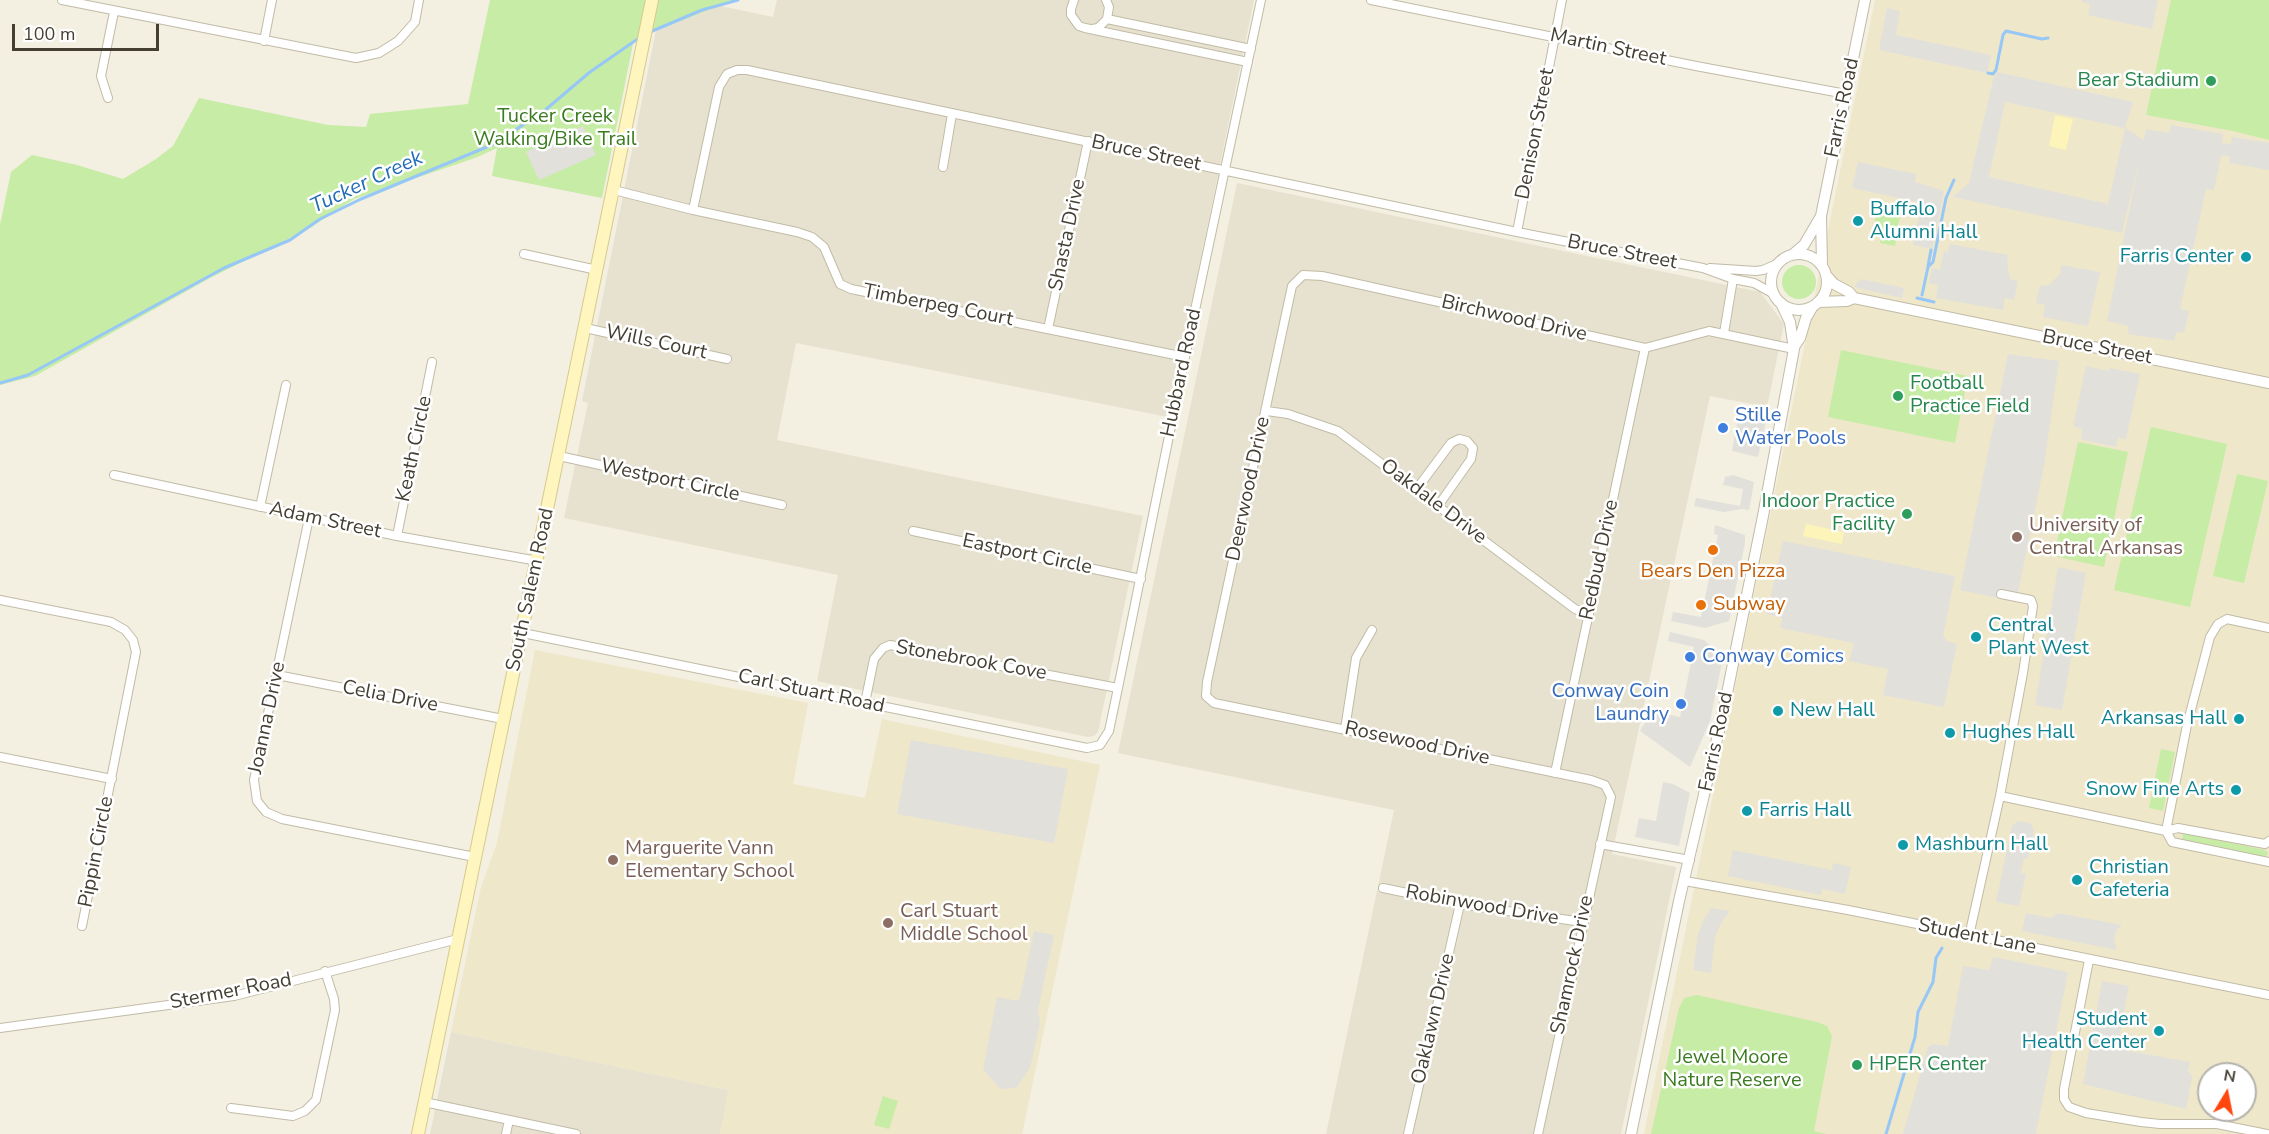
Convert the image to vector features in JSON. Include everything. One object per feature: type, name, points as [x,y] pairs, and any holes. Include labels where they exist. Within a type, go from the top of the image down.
[{"type":"main road","name":"South Salem Road","points":[[418,1134],[652,0]]},
{"type":"street","points":[[62,0],[356,58],[380,53],[398,41],[415,22],[419,0]]},
{"type":"street","points":[[264,41],[272,0]]},
{"type":"street","points":[[1074,0],[1071,9],[1074,21],[1079,26],[1248,62]]},
{"type":"street","points":[[1091,29],[1098,28],[1107,19],[1109,7],[1106,0]]},
{"type":"street","name":"Hubbard Road","points":[[1100,745],[1109,731],[1261,0]]},
{"type":"street","name":"Martin Street","points":[[1371,0],[1846,94]]},
{"type":"street","name":"Denison Street","points":[[1517,232],[1562,0]]},
{"type":"street","name":"Farris Road","points":[[1824,271],[1821,216],[1865,0]]},
{"type":"street","points":[[108,98],[101,76],[114,12]]},
{"type":"street","points":[[1107,19],[1251,49]]},
{"type":"street","name":"Bruce Street","points":[[693,210],[719,87],[727,75],[736,70],[1088,141],[1517,232],[1703,268],[1756,271],[1779,263]]},
{"type":"street","points":[[943,167],[952,114]]},
{"type":"street","name":"Shasta Drive","points":[[1048,329],[1088,141]]},
{"type":"street","name":"Timberpeg Court","points":[[614,190],[812,237],[824,247],[840,284],[851,289],[1185,357]]},
{"type":"street","name":"Farris Road","points":[[1792,255],[1807,241],[1821,216]]},
{"type":"street","points":[[524,255],[597,270]]},
{"type":"street","points":[[1792,255],[1808,256],[1824,271],[1827,287],[1816,304],[1797,310],[1777,299],[1771,278],[1779,263],[1792,255]]},
{"type":"street","name":"Bruce Street","points":[[1703,268],[1733,279],[1754,283],[1777,299]]},
{"type":"street","name":"Bruce Street","points":[[1824,271],[1834,284],[1854,298],[2269,383]]},
{"type":"street","name":"Birchwood Drive","points":[[1303,275],[1323,276],[1644,348],[1709,331],[1794,348]]},
{"type":"street","name":"Deerwood Drive","points":[[1214,703],[1206,696],[1207,682],[1292,286],[1303,275]]},
{"type":"street","points":[[1724,333],[1733,279]]},
{"type":"street","name":"Bruce Street","points":[[1816,304],[1847,301],[1854,298]]},
{"type":"street","name":"Farris Road","points":[[1631,1134],[1763,516],[1794,348],[1790,322],[1777,299]]},
{"type":"street","name":"Farris Road","points":[[1794,348],[1800,338],[1806,318],[1816,304]]},
{"type":"street","name":"Wills Court","points":[[585,328],[727,359]]},
{"type":"street","name":"Redbud Drive","points":[[1555,773],[1644,348]]},
{"type":"street","name":"Keath Circle","points":[[397,536],[432,362]]},
{"type":"street","points":[[260,507],[286,385]]},
{"type":"street","name":"Oakdale Drive","points":[[1267,411],[1288,414],[1338,431],[1575,609],[1589,615]]},
{"type":"street","points":[[1416,490],[1451,442],[1459,439],[1470,443],[1473,452],[1471,459],[1438,506]]},
{"type":"street","name":"Westport Circle","points":[[559,456],[782,505]]},
{"type":"street","name":"Adam Street","points":[[114,476],[397,536],[538,561]]},
{"type":"street","name":"Joanna Drive","points":[[309,518],[254,780],[254,791],[258,801],[266,812],[282,819],[475,857]]},
{"type":"street","name":"Eastport Circle","points":[[913,531],[1141,579]]},
{"type":"street","points":[[1970,936],[2000,796],[2033,606],[2031,600],[2001,594]]},
{"type":"street","name":"Pippin Circle","points":[[0,600],[111,622],[125,630],[133,640],[136,663],[82,926]]},
{"type":"street","points":[[2269,628],[2227,619],[2218,624],[2210,637],[2187,725],[2166,831],[2172,842],[2269,862]]},
{"type":"street","points":[[1345,729],[1356,658],[1372,630]]},
{"type":"street","name":"Carl Stuart Road","points":[[522,633],[1087,748],[1100,745]]},
{"type":"street","name":"Stonebrook Cove","points":[[865,703],[874,659],[883,648],[890,645],[1118,688]]},
{"type":"street","name":"Celia Drive","points":[[277,675],[503,718]]},
{"type":"street","name":"Rosewood Drive","points":[[1214,703],[1591,780],[1605,785],[1611,797]]},
{"type":"street","points":[[0,757],[112,779]]},
{"type":"street","points":[[2000,796],[2166,831],[2178,828],[2268,844]]},
{"type":"street","name":"Shamrock Drive","points":[[1538,1134],[1582,922],[1611,797]]},
{"type":"street","points":[[1600,844],[1690,860]]},
{"type":"street","name":"Student Lane","points":[[1685,881],[1848,910],[2269,994]]},
{"type":"street","name":"Robinwood Drive","points":[[1383,888],[1460,904],[1582,922]]},
{"type":"street","name":"Oaklawn Drive","points":[[1408,1134],[1460,904]]},
{"type":"street","name":"Stermer Road","points":[[0,1028],[234,996],[458,939]]},
{"type":"street","points":[[2090,960],[2064,1089],[2064,1099],[2069,1107],[2086,1113],[2141,1122],[2217,1124],[2267,1134]]},
{"type":"street","points":[[231,1108],[293,1116],[305,1112],[316,1100],[335,1010],[325,971]]},
{"type":"street","points":[[424,1102],[576,1134]]},
{"type":"street","points":[[506,1134],[509,1120]]},
{"type":"shaded area","points":[[662,0],[692,0],[773,17],[777,0],[1254,0],[1168,417],[796,343],[777,440],[1143,516],[1098,732],[1094,736],[1088,737],[817,681],[838,575],[564,518],[588,403],[582,401]]},
{"type":"shaded area","name":"University of Central Arkansas","points":[[1875,0],[2269,0],[2269,1134],[1644,1134]]},
{"type":"shaded area","points":[[2082,0],[2158,0],[2152,29],[2088,15],[2090,4]]},
{"type":"shaded area","points":[[1887,8],[1900,11],[1896,35],[1991,55],[1987,73],[1879,50]]},
{"type":"shaded area","points":[[1997,72],[2133,102],[2125,128],[2144,140],[2146,129],[2167,133],[2171,125],[2223,134],[2222,143],[2231,144],[2232,137],[2269,143],[2269,170],[2229,163],[2230,156],[2221,157],[2214,190],[2206,189],[2180,309],[2189,311],[2184,333],[2176,332],[2174,341],[2128,334],[2129,326],[2107,321],[2141,152],[2122,233],[1953,197],[1969,183],[1993,80]],"holes":[[[2005,102],[2125,128],[2108,204],[1989,177]]]},
{"type":"shaded area","points":[[583,126],[596,155],[539,180],[526,152]]},
{"type":"shaded area","points":[[1858,162],[1916,174],[1915,182],[1944,191],[1932,249],[1913,245],[1922,203],[1852,188]]},
{"type":"shaded area","points":[[1237,183],[1760,292],[1784,324],[1767,407],[1710,396],[1612,854],[1676,867],[1621,1134],[1326,1134],[1394,810],[1118,753]]},
{"type":"shaded area","points":[[1950,244],[2008,255],[2010,279],[2018,281],[2014,300],[2005,298],[2003,310],[1936,298],[1938,285],[1929,283],[1932,268],[1940,270],[1944,251],[1948,252]]},
{"type":"shaded area","points":[[2061,265],[2100,272],[2088,326],[2043,317],[2045,305],[2036,303],[2040,285],[2048,286],[2060,274]]},
{"type":"shaded area","points":[[1861,279],[1904,288],[1902,298],[1854,287]]},
{"type":"shaded area","points":[[2008,354],[2059,361],[2044,466],[2016,602],[1960,590]]},
{"type":"shaded area","points":[[2086,366],[2140,374],[2126,439],[2118,438],[2116,447],[2081,439],[2082,429],[2073,426]]},
{"type":"shaded area","points":[[1749,408],[1768,412],[1758,457],[1732,451],[1739,413]]},
{"type":"shaded area","points":[[1733,475],[1754,482],[1749,510],[1724,512],[1694,506],[1696,498],[1740,506],[1743,489],[1723,485],[1725,477]]},
{"type":"shaded area","points":[[1715,525],[1745,535],[1729,621],[1705,628],[1671,621],[1673,612],[1701,617],[1718,535],[1714,534]]},
{"type":"shaded area","points":[[1783,541],[1955,576],[1943,636],[1947,641],[1957,644],[1944,707],[1883,695],[1888,669],[1849,661],[1854,643],[1780,628],[1782,618],[1767,614]]},
{"type":"shaded area","points":[[2058,567],[2086,573],[2062,710],[2035,705]]},
{"type":"shaded area","points":[[1670,632],[1704,640],[1723,658],[1710,721],[1690,767],[1640,731],[1652,711],[1680,717],[1694,647],[1668,641]]},
{"type":"shaded area","points":[[535,650],[808,703],[793,784],[865,798],[882,719],[1100,765],[1022,1134],[720,1134],[728,1090],[451,1032],[481,887],[497,843]]},
{"type":"shaded area","points":[[911,740],[1068,769],[1054,843],[897,814]]},
{"type":"shaded area","points":[[1663,782],[1673,784],[1690,793],[1679,846],[1635,837],[1639,818],[1656,821]]},
{"type":"shaded area","points":[[2018,821],[2030,823],[2034,830],[2028,859],[2024,858],[2021,873],[2026,874],[2019,906],[1996,902],[2012,826]]},
{"type":"shaded area","points":[[1733,850],[1832,870],[1833,863],[1851,867],[1845,894],[1822,889],[1821,895],[1728,876]]},
{"type":"shaded area","points":[[1711,908],[1730,911],[1715,937],[1711,973],[1693,970],[1698,934]]},
{"type":"shaded area","points":[[2026,913],[2051,918],[2058,913],[2122,925],[2116,931],[2114,940],[2117,950],[2022,931]]},
{"type":"shaded area","points":[[1034,931],[1054,935],[1038,1010],[1040,1023],[1030,1068],[1016,1088],[1000,1089],[983,1069],[997,997],[1019,1001]]},
{"type":"shaded area","points":[[1993,957],[2068,972],[2036,1134],[1903,1134],[1928,1047],[1932,1044],[1948,1046],[1963,966],[1989,970]]},
{"type":"shaded area","points":[[2102,981],[2129,986],[2117,1049],[2190,1062],[2188,1071],[2192,1077],[2186,1109],[2083,1084]]},
{"type":"shaded area","points":[[451,1032],[729,1090],[720,1134],[430,1134]]},
{"type":"green space","name":"Tucker Creek Walking/Bike Trail","points":[[490,0],[734,0],[634,39],[602,198],[492,176],[497,148],[475,158],[354,199],[310,228],[210,278],[35,376],[0,385],[0,225],[11,172],[32,155],[77,165],[123,179],[173,146],[199,98],[328,125],[366,127],[370,114],[468,104]]},
{"type":"green space","name":"Bear Stadium","points":[[2171,0],[2269,0],[2269,140],[2146,115]]},
{"type":"green space","points":[[1887,209],[1902,212],[1895,234],[1897,235],[1895,246],[1880,243],[1881,237],[1871,235],[1875,212],[1886,215]]},
{"type":"green space","points":[[1799,265],[1811,270],[1816,282],[1811,294],[1799,299],[1787,294],[1782,282],[1787,270]]},
{"type":"green space","name":"Football Practice Field","points":[[1841,350],[1968,376],[1955,443],[1828,417]]},
{"type":"green space","points":[[2151,427],[2227,444],[2190,607],[2114,590]]},
{"type":"green space","points":[[2078,442],[2128,452],[2104,567],[2054,556]]},
{"type":"green space","points":[[2237,474],[2268,481],[2244,583],[2213,576]]},
{"type":"green space","points":[[2161,749],[2175,752],[2163,811],[2149,808]]},
{"type":"green space","points":[[2183,833],[2265,850],[2268,853],[2265,858],[2182,842]]},
{"type":"green space","name":"Jewel Moore Nature Reserve","points":[[1697,995],[1827,1026],[1832,1036],[1814,1131],[1826,1134],[1651,1134],[1679,1008],[1684,998]]},
{"type":"green space","points":[[883,1096],[898,1101],[889,1129],[874,1125]]},
{"type":"sand","points":[[2055,115],[2073,119],[2066,150],[2049,146]]},
{"type":"sand","points":[[1806,524],[1844,532],[1842,544],[1803,536]]},
{"type":"waterway","name":"Tucker Creek","points":[[650,32],[702,10],[738,0]]},
{"type":"waterway","points":[[1988,73],[1993,74],[1996,70],[2003,35],[2006,31],[2042,39],[2048,38]]},
{"type":"waterway","name":"Tucker Creek","points":[[0,383],[28,375],[224,268],[290,240],[320,219],[361,199],[494,144],[544,111],[590,72],[639,38]]},
{"type":"waterway","points":[[1922,295],[1928,267],[1933,262],[1946,198],[1954,180]]},
{"type":"waterway","points":[[1928,266],[1931,250]]},
{"type":"waterway","points":[[1917,298],[1934,302]]},
{"type":"waterway","points":[[1886,1134],[1915,1037],[1918,1012],[1933,982],[1936,958],[1942,948]]},
{"type":"place","name":"Bear Stadium","points":[[2211,81]]},
{"type":"place","name":"Buffalo Alumni Hall","points":[[1858,221]]},
{"type":"place","name":"Farris Center","points":[[2246,257]]},
{"type":"place","name":"Football Practice Field","points":[[1898,396]]},
{"type":"place","name":"Stille Water Pools","points":[[1723,428]]},
{"type":"place","name":"Indoor Practice Facility","points":[[1907,514]]},
{"type":"place","name":"University of Central Arkansas","points":[[2017,537]]},
{"type":"place","name":"Bears Den Pizza","points":[[1713,550]]},
{"type":"place","name":"Subway","points":[[1701,605]]},
{"type":"place","name":"Central Plant West","points":[[1976,637]]},
{"type":"place","name":"Conway Comics","points":[[1690,657]]},
{"type":"place","name":"Conway Coin Laundry","points":[[1681,704]]},
{"type":"place","name":"New Hall","points":[[1778,711]]},
{"type":"place","name":"Arkansas Hall","points":[[2239,719]]},
{"type":"place","name":"Hughes Hall","points":[[1950,733]]},
{"type":"place","name":"Snow Fine Arts","points":[[2236,790]]},
{"type":"place","name":"Farris Hall","points":[[1747,811]]},
{"type":"place","name":"Mashburn Hall","points":[[1903,845]]},
{"type":"place","name":"Marguerite Vann Elementary School","points":[[613,860]]},
{"type":"place","name":"Christian Cafeteria","points":[[2077,880]]},
{"type":"place","name":"Carl Stuart Middle School","points":[[888,923]]},
{"type":"place","name":"Student Health Center","points":[[2159,1031]]},
{"type":"place","name":"HPER Center","points":[[1857,1065]]}]
